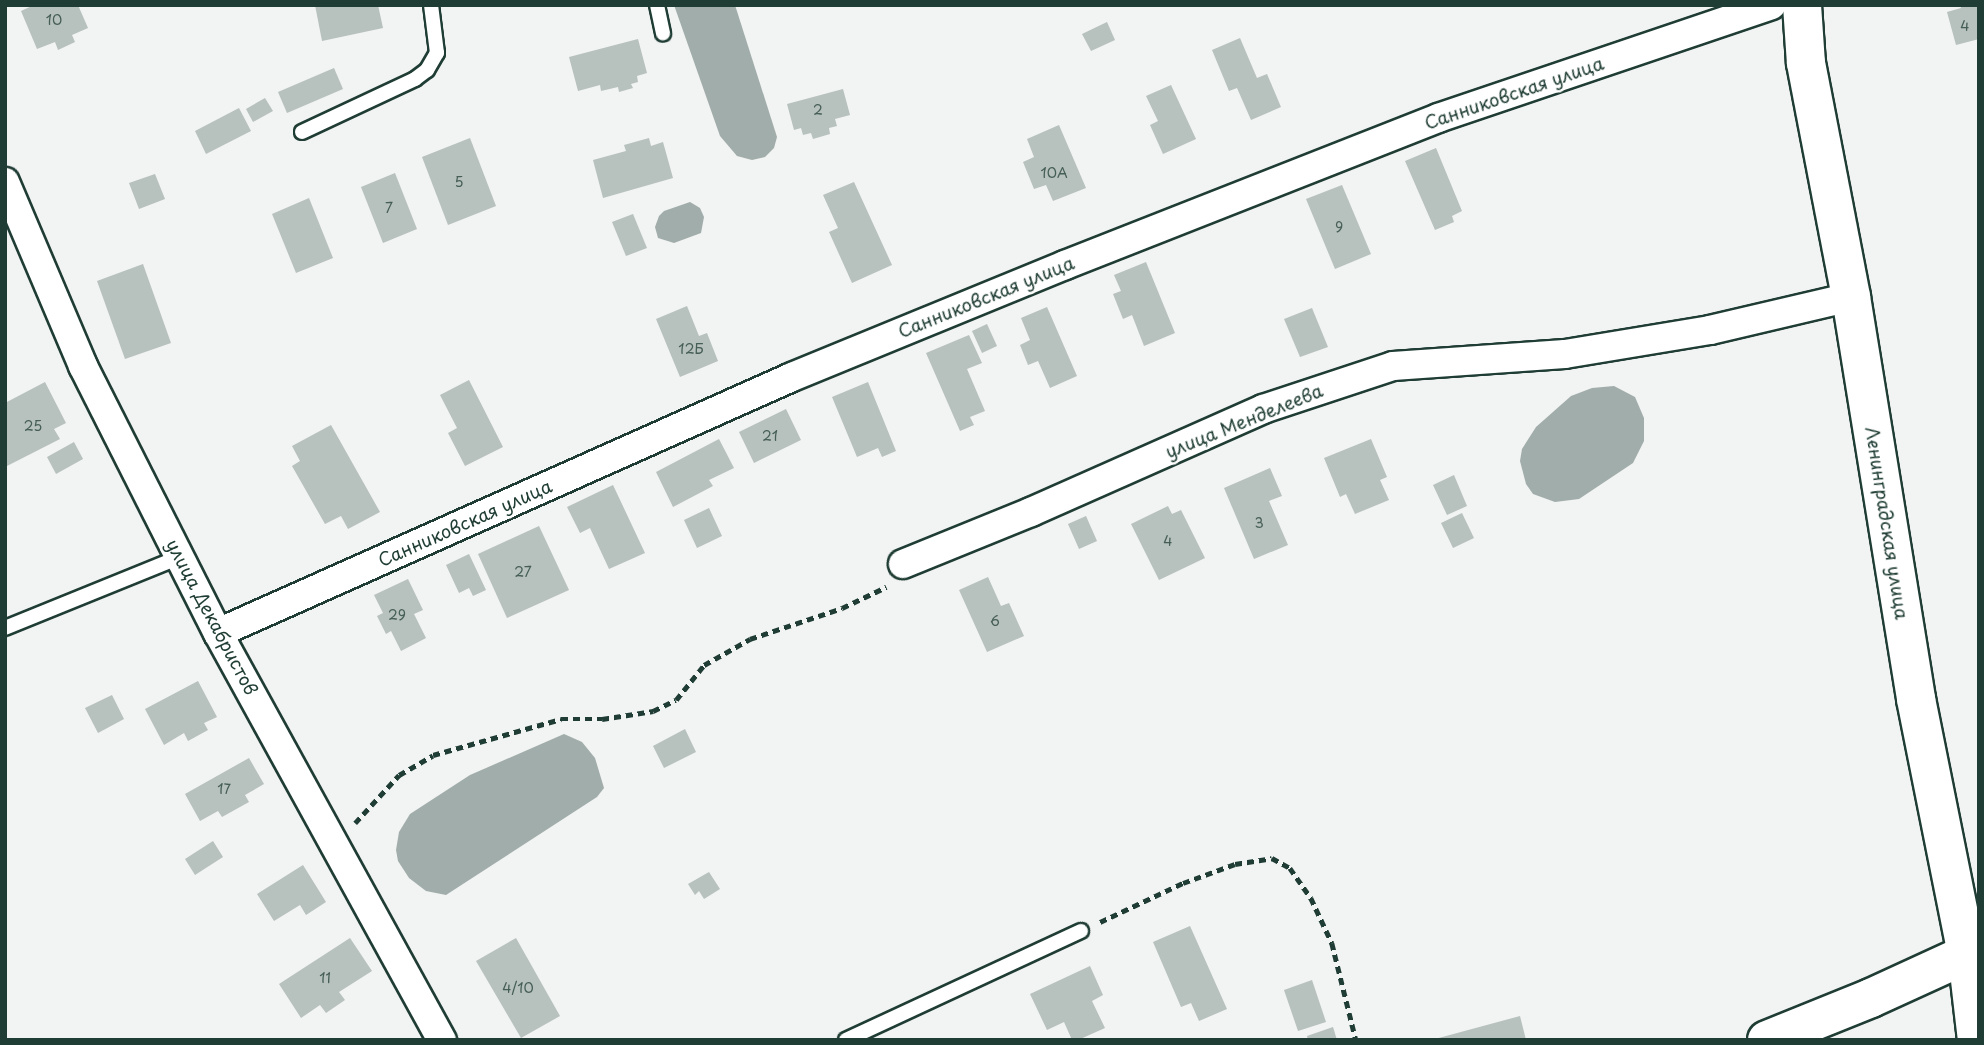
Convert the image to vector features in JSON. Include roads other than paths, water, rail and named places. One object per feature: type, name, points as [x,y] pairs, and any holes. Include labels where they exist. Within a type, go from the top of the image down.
[{"type":"street","name":"Санниковская улица","points":[[218,633],[793,377],[1065,265],[1438,118],[1771,5]]},
{"type":"street","name":"Ленинградская улица","points":[[1802,5],[1806,63],[1851,297],[1916,699],[1967,954],[1977,1040]]},
{"type":"street","name":"улица Декабристов","points":[[5,182],[83,366],[218,633],[442,1040]]},
{"type":"street","name":"улица Менделеева","points":[[903,564],[1031,512],[1263,409],[1393,366],[1565,354],[1710,330],[1851,297]]},
{"type":"street","points":[[1767,1040],[1871,998],[1967,954]]},
{"type":"lane","points":[[302,132],[415,79],[428,70],[437,53],[431,5]]},
{"type":"lane","points":[[657,5],[663,33]]},
{"type":"lane","points":[[5,628],[180,556]]},
{"type":"lane","points":[[846,1040],[1081,931]]}]
